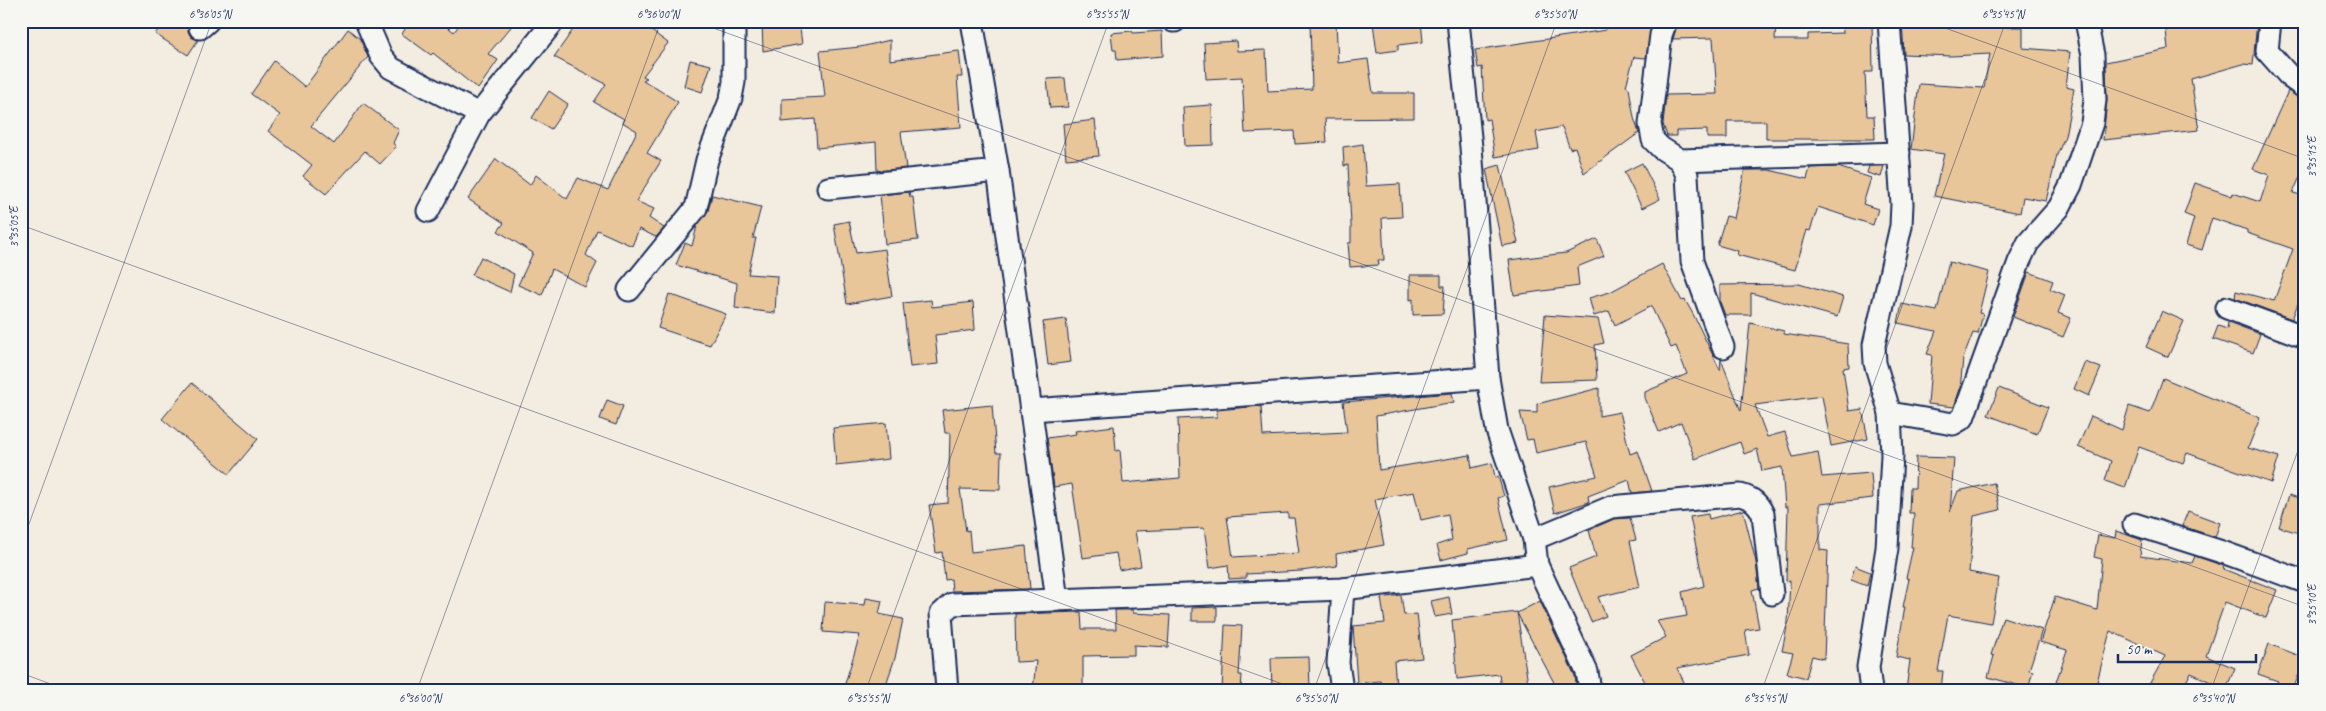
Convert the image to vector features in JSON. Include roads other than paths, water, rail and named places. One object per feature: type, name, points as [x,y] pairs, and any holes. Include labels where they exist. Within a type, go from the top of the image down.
[{"type":"street","points":[[366,21],[381,56],[392,68],[479,114]]},
{"type":"street","points":[[428,211],[479,114],[554,21]]},
{"type":"street","points":[[629,290],[696,208],[707,160],[734,82],[734,21]]},
{"type":"street","points":[[972,21],[998,171],[1057,600]]},
{"type":"street","points":[[1458,21],[1488,378],[1500,444],[1534,539],[1537,565],[1587,672],[1590,690]]},
{"type":"street","points":[[1666,21],[1661,35],[1650,124],[1653,140],[1661,148],[1680,160],[1899,153]]},
{"type":"street","points":[[1870,690],[1868,667],[1887,548],[1892,455],[1890,413],[1875,363],[1874,345],[1900,226],[1902,204],[1889,21]]},
{"type":"street","points":[[1890,413],[1953,424],[1963,418],[2018,262],[2028,243],[2059,208],[2071,185],[2092,123],[2095,100],[2093,55],[2086,21]]},
{"type":"street","points":[[2270,21],[2267,51],[2291,78],[2305,88]]},
{"type":"street","points":[[1680,160],[1686,175],[1689,191],[1692,261],[1723,347]]},
{"type":"street","points":[[828,188],[998,171]]},
{"type":"street","points":[[2227,308],[2305,337]]},
{"type":"street","points":[[1031,410],[1488,378]]},
{"type":"street","points":[[1534,539],[1611,507],[1745,496],[1758,504],[1763,514],[1772,594]]},
{"type":"street","points":[[2134,524],[2225,553],[2305,582]]},
{"type":"street","points":[[947,690],[941,614],[952,604],[1343,590],[1537,565]]},
{"type":"street","points":[[1342,690],[1338,663],[1343,590]]}]
